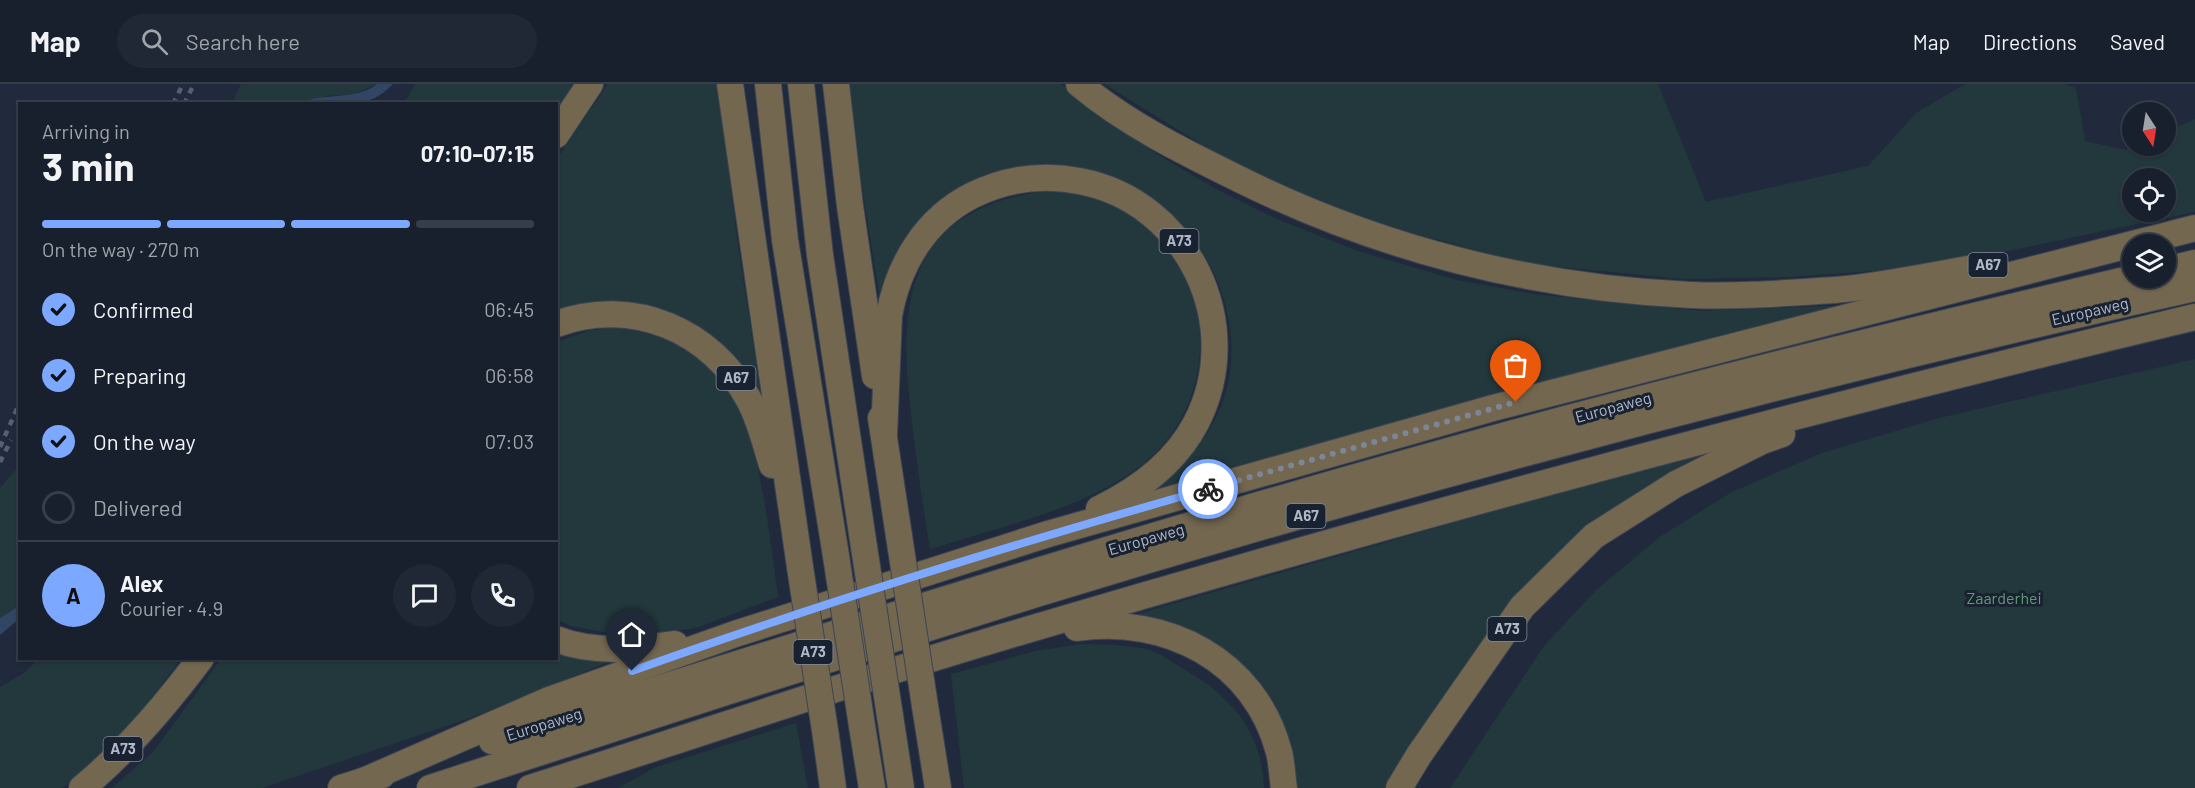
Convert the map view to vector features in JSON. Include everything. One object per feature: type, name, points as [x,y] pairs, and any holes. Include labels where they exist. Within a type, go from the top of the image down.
[{"type":"highway","points":[[558,132],[590,84]]},
{"type":"highway","name":"A73","points":[[730,84],[833,788]]},
{"type":"highway","name":"A73","points":[[768,84],[785,240],[872,788]]},
{"type":"highway","points":[[801,84],[820,255],[901,788]]},
{"type":"highway","name":"A73","points":[[836,84],[850,206],[925,706],[939,784]]},
{"type":"highway","name":"A67","points":[[1079,84],[1165,142],[1313,214],[1422,252],[1493,269],[1562,281],[1693,295],[1838,290],[2122,244]]},
{"type":"highway","name":"A73","points":[[884,435],[889,316],[892,298],[907,259],[930,227],[964,200],[984,190],[1024,180],[1068,179],[1126,196],[1145,209],[1175,237],[1198,271],[1212,313],[1215,353],[1213,374],[1195,425],[1167,461],[1122,498],[1048,534]]},
{"type":"highway","name":"A67","points":[[2169,234],[2195,228]]},
{"type":"highway","name":"A67","points":[[368,779],[549,700],[735,634],[1048,534],[1493,408],[2122,245]]},
{"type":"highway","points":[[2176,268],[2195,263]]},
{"type":"highway","name":"Europaweg","points":[[341,788],[1030,572],[1496,438],[1825,352],[2122,281]]},
{"type":"highway","name":"Europaweg","points":[[430,788],[1041,593],[1511,457],[2035,324],[2195,288]]},
{"type":"highway","name":"A67","points":[[558,324],[596,316],[643,318],[666,323],[688,334],[720,359],[740,384],[758,418],[800,567]]},
{"type":"highway","name":"A67","points":[[530,788],[999,638],[1531,485],[1949,376],[2195,317]]},
{"type":"highway","name":"A73","points":[[1399,788],[1419,755],[1522,607],[1594,536],[1676,484],[1761,441],[1949,376]]},
{"type":"highway","name":"A67","points":[[999,638],[1094,625],[1123,625],[1156,631],[1188,642],[1211,654],[1241,681],[1264,714],[1279,752],[1284,788]]},
{"type":"highway","name":"A67","points":[[558,639],[601,649],[647,648],[735,634]]},
{"type":"highway","name":"A73","points":[[81,788],[101,772],[163,708],[199,660]]},
{"type":"highway","points":[[592,788],[631,765],[696,735]]},
{"type":"green space","points":[[241,84],[377,84],[355,94],[327,96],[304,102],[233,102]]},
{"type":"green space","points":[[415,84],[578,84],[558,114],[558,102],[405,102]]},
{"type":"green space","points":[[608,84],[719,84],[737,239],[764,414],[706,338],[558,318],[558,158]]},
{"type":"green space","points":[[850,84],[1061,84],[1157,154],[1214,188],[1274,218],[1358,251],[1453,279],[1533,294],[1702,311],[1849,305],[1149,495],[1186,462],[1206,436],[1221,407],[1226,391],[1231,360],[1230,328],[1223,296],[1210,265],[1192,237],[1170,213],[1144,195],[1114,184],[960,195],[884,323],[862,187]]},
{"type":"green space","points":[[1104,84],[1658,84],[1706,202],[1868,166],[1916,113],[1965,84],[2064,84],[2076,88],[2085,141],[2122,149],[2122,156],[2176,156],[2176,128],[2195,119],[2195,212],[2176,216],[2176,168],[2122,168],[2122,222],[2147,222],[2003,252],[1903,269],[1789,277],[1682,279],[1529,264],[1355,218],[1227,160]]},
{"type":"green space","points":[[1045,191],[1081,195],[1115,206],[1147,226],[1172,253],[1189,284],[1198,319],[1200,355],[1193,390],[1178,423],[1155,453],[1133,471],[1107,487],[1049,512],[930,549],[908,378],[907,338],[910,301],[920,269],[937,241],[963,219],[998,202]]},
{"type":"green space","points":[[619,327],[659,335],[681,343],[706,363],[733,395],[750,437],[757,464],[768,521],[778,597],[696,628],[650,634],[609,633],[571,626],[558,620],[558,341],[591,330]]},
{"type":"green space","name":"Zaarderhei","points":[[2195,359],[2195,788],[1450,788],[1544,646],[1596,590],[1661,536],[1732,492],[1822,453],[1939,418]]},
{"type":"green space","points":[[1722,445],[1643,488],[1592,526],[1391,788],[1294,788],[1258,686],[1113,621]]},
{"type":"green space","points":[[18,467],[18,607],[0,618],[0,488]]},
{"type":"green space","points":[[1081,644],[1150,650],[1215,690],[1240,716],[1250,732],[1262,767],[1264,788],[964,788],[951,674],[1035,651]]},
{"type":"green space","points":[[558,646],[611,661],[473,717],[262,788],[112,788],[153,752],[220,660],[558,660]]},
{"type":"green space","points":[[38,660],[180,660],[107,750],[90,767],[61,788],[0,788],[0,687],[24,673]]},
{"type":"green space","points":[[796,723],[808,788],[618,788],[656,767]]},
{"type":"water","points":[[377,84],[393,84],[383,93],[365,102],[303,102],[350,95]]},
{"type":"water","points":[[18,607],[18,620],[0,635],[0,618]]},
{"type":"railway","points":[[174,102],[183,84]]},
{"type":"railway","points":[[185,102],[194,84]]},
{"type":"railway","points":[[0,447],[18,406]]},
{"type":"railway","points":[[0,462],[11,440]]},
{"type":"way so far","points":[[1208,489],[1516,402]]},
{"type":"route","points":[[632,671],[735,634],[1048,534],[1208,489]]}]
